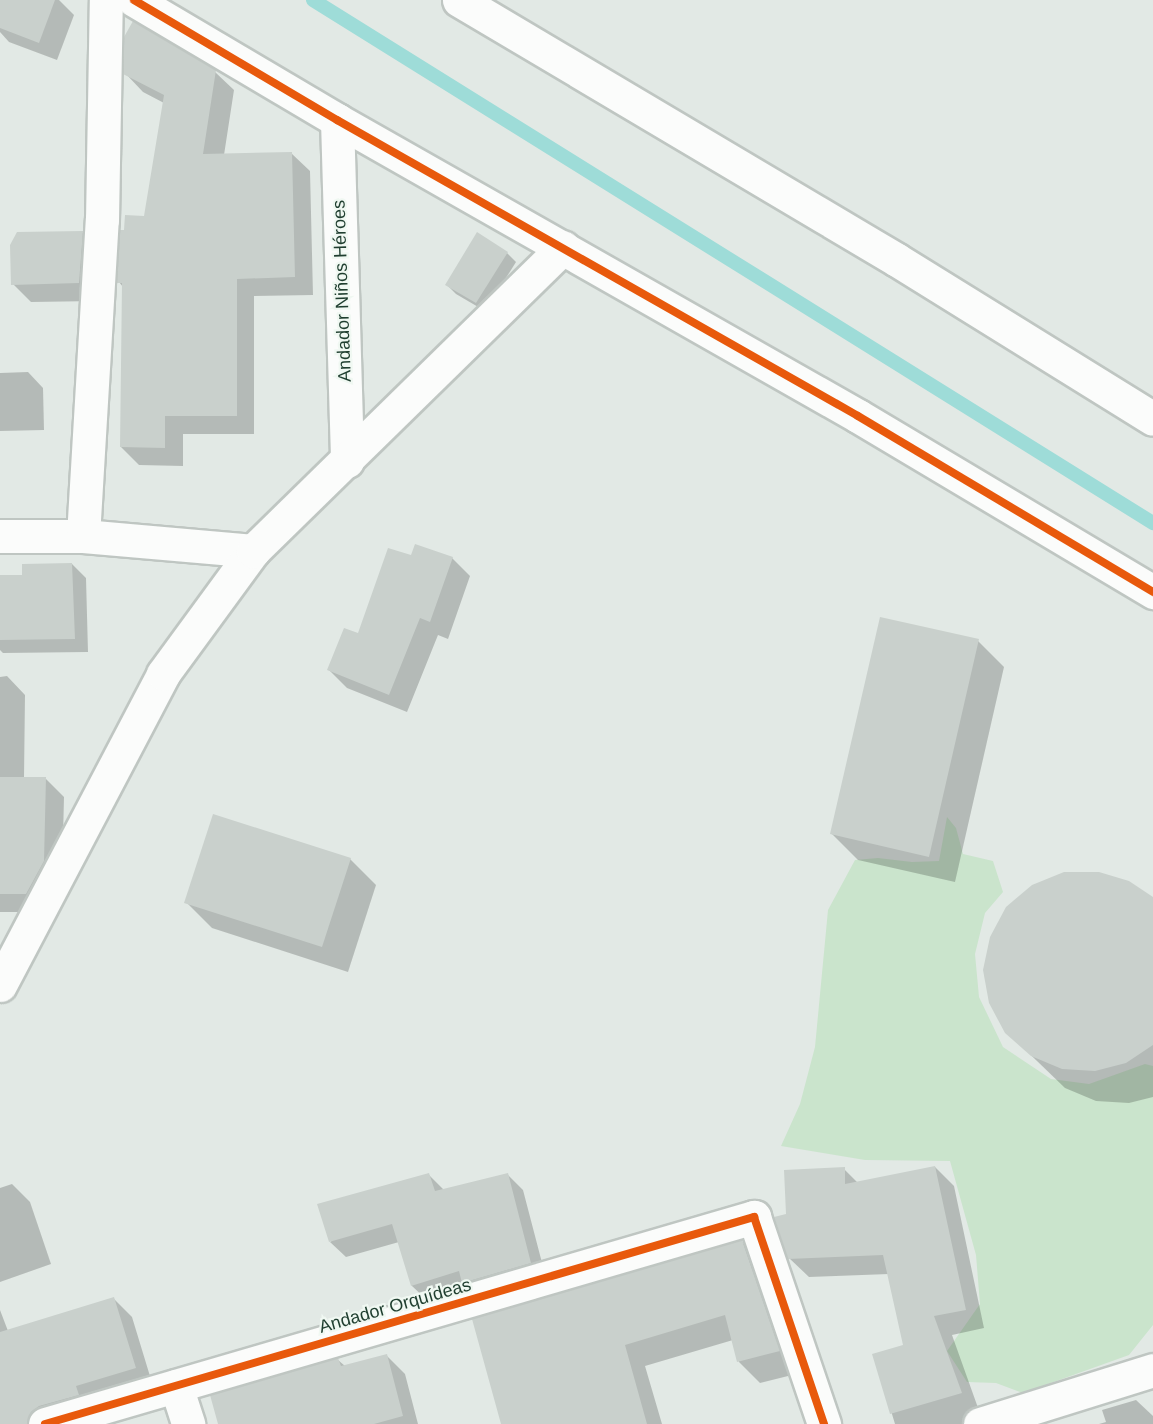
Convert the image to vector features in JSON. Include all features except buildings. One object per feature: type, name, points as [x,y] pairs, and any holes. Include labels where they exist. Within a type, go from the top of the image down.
[{"type":"street","points":[[83,536],[102,220],[106,0]]},
{"type":"street","points":[[134,0],[337,120],[858,416],[1153,592]]},
{"type":"street","points":[[459,0],[897,260],[1153,419]]},
{"type":"street","name":"Andador Niños Héroes","points":[[337,120],[347,461]]},
{"type":"street","points":[[0,985],[163,674],[253,551],[563,247]]},
{"type":"street","points":[[0,536],[83,536],[253,551]]},
{"type":"street","name":"Andador Orquídeas","points":[[45,1424],[754,1217],[824,1424]]},
{"type":"street","points":[[980,1424],[1153,1370]]},
{"type":"street","points":[[176,1386],[188,1424]]},
{"type":"green space","points":[[947,817],[956,828],[963,854],[993,861],[1003,892],[985,913],[975,954],[979,997],[1003,1047],[1051,1079],[1089,1084],[1145,1064],[1153,1066],[1153,1325],[1129,1355],[1023,1393],[996,1383],[967,1382],[947,1351],[980,1304],[976,1255],[950,1161],[865,1160],[781,1146],[800,1104],[815,1047],[828,910],[855,860],[878,858],[912,862],[939,861]]},
{"type":"waterway","points":[[313,0],[1153,523]]},
{"type":"cycle path","points":[[134,0],[337,120],[858,416],[1153,592]]},
{"type":"cycle path","points":[[45,1424],[754,1217],[824,1424]]}]
